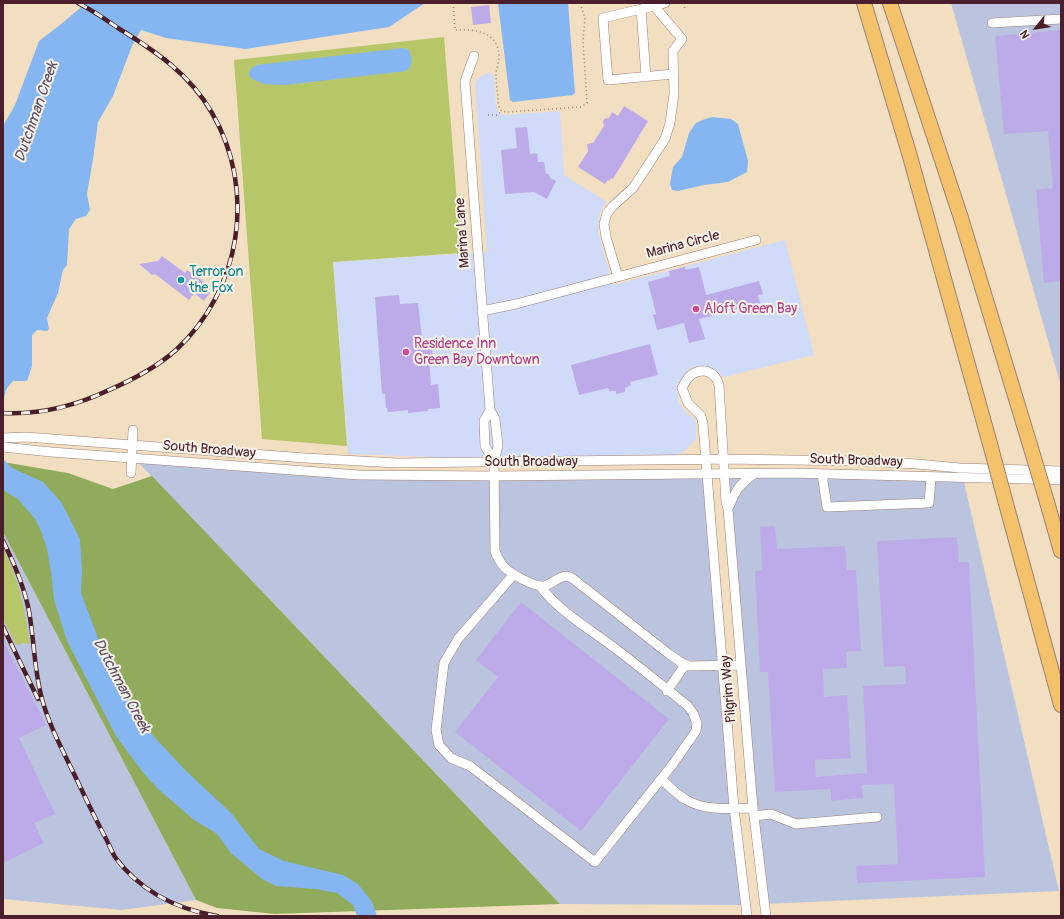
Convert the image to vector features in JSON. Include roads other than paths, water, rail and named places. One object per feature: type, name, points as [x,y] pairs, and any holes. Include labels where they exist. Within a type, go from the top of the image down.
[{"type":"highway","points":[[864,3],[912,160],[1005,500],[1057,672],[1061,705]]},
{"type":"highway","points":[[890,3],[959,211],[1061,551]]},
{"type":"street","points":[[665,3],[603,18],[608,80],[674,74]]},
{"type":"street","points":[[618,277],[606,237],[604,224],[607,213],[633,188],[665,138],[670,123],[674,94],[673,51],[682,39],[654,6]]},
{"type":"street","points":[[641,9],[646,77]]},
{"type":"street","points":[[992,23],[1061,19]]},
{"type":"street","name":"Marina Lane","points":[[474,56],[465,81],[490,410],[484,421],[485,446],[494,462],[495,551],[500,562],[505,568],[514,574],[540,586]]},
{"type":"street","name":"Marina Circle","points":[[482,311],[516,304],[756,240]]},
{"type":"street","name":"Pilgrim Way","points":[[747,916],[734,808],[701,416],[688,403],[682,388],[691,376],[699,372],[708,371],[714,374],[719,385],[726,502],[728,509],[753,812],[766,916]]},
{"type":"street","points":[[131,474],[133,430]]},
{"type":"street","name":"South Broadway","points":[[3,438],[132,444],[305,458],[397,463],[724,459],[860,462],[916,464],[960,468],[1061,471]]},
{"type":"street","name":"South Broadway","points":[[3,447],[51,452],[359,475],[494,476],[822,474],[1061,480]]},
{"type":"street","points":[[728,509],[732,497],[739,486],[743,481],[754,474]]},
{"type":"street","points":[[822,474],[826,507],[929,503],[931,477]]},
{"type":"street","points":[[514,574],[458,639],[444,663],[436,730],[439,745],[451,758],[470,766],[595,862],[689,742],[696,731],[697,723],[688,706],[559,606],[547,596],[540,586]]},
{"type":"street","points":[[540,586],[546,586],[563,576],[568,575],[685,665],[696,667],[741,665]]},
{"type":"street","points":[[667,690],[685,665]]},
{"type":"street","points":[[661,779],[684,799],[698,806],[714,809],[734,808],[771,814],[796,824],[877,817]]},
{"type":"water","name":"Dutchman Creek","points":[[83,3],[425,3],[389,27],[245,49],[166,38],[141,30],[132,46],[113,96],[98,122],[87,194],[90,210],[86,216],[76,219],[69,229],[67,265],[63,270],[58,293],[47,318],[49,329],[47,331],[37,330],[32,335],[32,366],[27,381],[13,381],[7,388],[3,401],[3,126],[15,105],[39,41],[80,8]]},
{"type":"water","points":[[498,3],[568,3],[575,93],[573,95],[513,102],[510,100]]},
{"type":"water","points":[[403,48],[409,50],[411,59],[409,69],[406,71],[285,85],[264,84],[252,79],[249,75],[251,69],[257,65]]},
{"type":"water","points":[[712,117],[731,119],[738,124],[748,161],[747,172],[728,182],[704,185],[678,191],[672,190],[670,184],[673,167],[682,157],[689,133],[696,123]]},
{"type":"water","name":"Dutchman Creek","points":[[3,459],[12,468],[43,482],[61,502],[80,540],[82,570],[81,593],[102,649],[145,727],[186,771],[231,813],[259,849],[284,861],[343,875],[358,884],[372,902],[377,916],[357,916],[353,905],[337,893],[315,889],[276,886],[262,879],[231,853],[216,833],[194,820],[157,788],[141,770],[116,736],[67,641],[54,600],[47,549],[41,531],[35,519],[18,499],[3,490]]},
{"type":"railway","points":[[3,413],[44,411],[83,401],[135,377],[169,356],[198,326],[215,298],[228,269],[235,238],[238,206],[234,174],[226,143],[212,113],[203,99],[193,86],[171,64],[78,3]]},
{"type":"railway","points":[[3,541],[18,575],[27,602],[31,622],[35,664],[44,706],[61,748],[115,857],[136,880],[160,897],[187,909],[217,916]]},
{"type":"railway","points":[[3,627],[38,699]]},
{"type":"place","name":"Terror on the Fox","points":[[181,280]]},
{"type":"place","name":"Aloft Green Bay","points":[[696,309]]},
{"type":"place","name":"Residence Inn Green Bay Downtown","points":[[406,352]]}]
